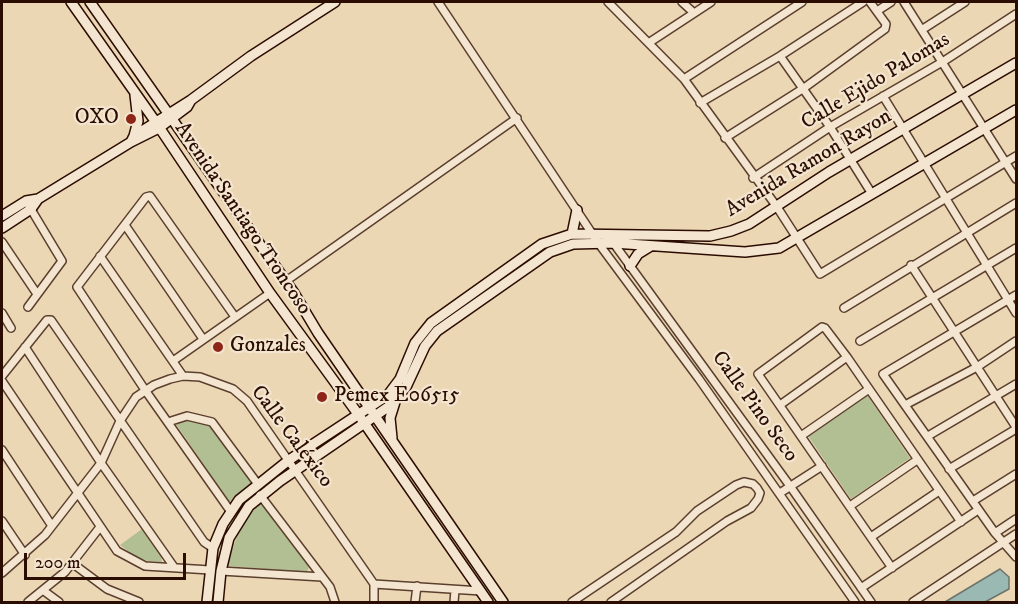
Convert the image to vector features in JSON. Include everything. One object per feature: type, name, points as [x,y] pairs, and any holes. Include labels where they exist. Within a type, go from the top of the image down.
[{"type":"main road","name":"Avenida Santiago Troncoso","points":[[70,2],[157,125],[270,293],[358,414],[488,603]]},
{"type":"main road","name":"Avenida Santiago Troncoso","points":[[90,2],[223,195],[286,281],[358,391],[504,603]]},
{"type":"main road","points":[[156,95],[187,102],[260,50],[334,2]]},
{"type":"main road","name":"Avenida Ramon Rayon","points":[[207,603],[213,548],[231,512],[257,483],[358,414],[393,396],[415,343],[431,323],[542,244],[572,234],[720,235],[750,224],[850,159],[1017,63]]},
{"type":"main road","points":[[133,139],[138,121],[135,93]]},
{"type":"main road","points":[[2,216],[28,205],[188,107],[187,102]]},
{"type":"main road","name":"Avenida Ramon Rayon","points":[[218,603],[221,571],[233,529],[260,495],[376,416],[412,378],[425,346],[444,325],[550,252],[573,244],[613,243],[745,252],[768,251],[797,239],[1017,110]]},
{"type":"main road","points":[[2,228],[28,205]]},
{"type":"main road","points":[[572,234],[577,210]]},
{"type":"main road","points":[[630,266],[638,254],[651,246]]},
{"type":"main road","points":[[358,391],[393,396],[390,418],[392,440]]},
{"type":"street","name":"Calle Pino Seco","points":[[438,2],[599,244],[780,493],[855,603]]},
{"type":"street","points":[[608,2],[684,79],[753,178],[777,207],[819,273],[824,274],[1017,156]]},
{"type":"street","points":[[682,2],[694,13]]},
{"type":"street","points":[[650,42],[711,2]]},
{"type":"street","points":[[684,79],[802,2]]},
{"type":"street","points":[[700,103],[780,56],[862,2]]},
{"type":"street","points":[[725,138],[804,88],[885,29],[886,25],[870,2]]},
{"type":"street","points":[[877,10],[891,2]]},
{"type":"street","points":[[904,2],[944,61],[983,129],[1017,179]]},
{"type":"street","points":[[923,29],[965,2]]},
{"type":"street","name":"Calle Ejido Palomas","points":[[753,178],[830,127],[944,61],[1017,14]]},
{"type":"street","points":[[780,56],[804,88],[872,194]]},
{"type":"street","points":[[883,96],[1017,313]]},
{"type":"street","points":[[286,281],[517,118]]},
{"type":"street","points":[[231,512],[78,290],[79,283],[146,197],[151,197],[235,316]]},
{"type":"street","points":[[844,308],[911,265],[1017,203]]},
{"type":"street","points":[[28,205],[61,257],[62,263],[28,307]]},
{"type":"street","points":[[125,225],[203,339]]},
{"type":"street","name":"Calle Pino Seco","points":[[606,234],[790,486],[870,603]]},
{"type":"street","points":[[2,242],[37,294]]},
{"type":"street","points":[[860,341],[1017,248]]},
{"type":"street","points":[[100,256],[183,376]]},
{"type":"street","points":[[911,265],[1017,428],[949,469]]},
{"type":"street","points":[[173,361],[270,293]]},
{"type":"street","points":[[1017,295],[884,374],[1002,543],[1017,557]]},
{"type":"street","points":[[2,313],[11,328]]},
{"type":"street","points":[[2,376],[47,320],[53,321],[204,542],[213,548]]},
{"type":"street","points":[[892,568],[758,373],[824,327],[961,522]]},
{"type":"street","points":[[905,405],[977,367],[1017,341]]},
{"type":"street","points":[[25,347],[101,463],[174,567]]},
{"type":"street","points":[[780,405],[847,357]]},
{"type":"street","name":"Calle Caléxico","points":[[2,573],[25,555],[52,526],[101,463],[120,421],[136,397],[145,390],[183,376],[217,381],[248,401],[374,584]]},
{"type":"street","points":[[2,381],[117,551],[126,558],[145,566],[210,570]]},
{"type":"street","points":[[928,436],[1017,384]]},
{"type":"street","points":[[801,436],[869,389]]},
{"type":"street","points":[[168,422],[187,416],[212,422],[257,483]]},
{"type":"street","points":[[2,450],[52,526]]},
{"type":"street","points":[[850,506],[917,460]]},
{"type":"street","points":[[780,493],[822,466]]},
{"type":"street","points":[[973,501],[1017,474]]},
{"type":"street","points":[[572,603],[675,532],[697,511],[725,492],[744,482],[753,484],[757,488],[758,499],[751,508],[727,521],[611,603]]},
{"type":"street","points":[[871,537],[939,491]]},
{"type":"street","points":[[260,495],[332,590],[335,603]]},
{"type":"street","points":[[861,588],[975,512]]},
{"type":"street","points":[[995,533],[1017,519]]},
{"type":"street","points":[[2,521],[25,555]]},
{"type":"street","points":[[28,603],[44,591],[72,563],[100,527]]},
{"type":"street","points":[[913,603],[1017,534]]},
{"type":"street","points":[[72,563],[107,589],[139,603]]},
{"type":"street","points":[[221,571],[322,577]]},
{"type":"street","points":[[375,603],[374,584],[481,591]]},
{"type":"street","points":[[415,603],[417,586]]},
{"type":"street","points":[[454,603],[455,590]]},
{"type":"street","points":[[44,591],[59,603]]},
{"type":"green space","points":[[867,395],[910,458],[851,499],[808,436]]},
{"type":"green space","points":[[191,419],[207,423],[214,428],[252,482],[232,501],[229,502],[176,424]]},
{"type":"green space","points":[[263,501],[309,567],[307,572],[227,566],[238,533],[249,515]]},
{"type":"green space","points":[[142,529],[161,555],[162,562],[136,557],[120,545]]},
{"type":"water","points":[[1000,569],[1009,577],[1009,589],[985,602],[945,602]]},
{"type":"place","name":"OXO","points":[[131,119]]},
{"type":"place","name":"Gonzales","points":[[218,347]]},
{"type":"place","name":"Pemex E06515","points":[[322,397]]}]
